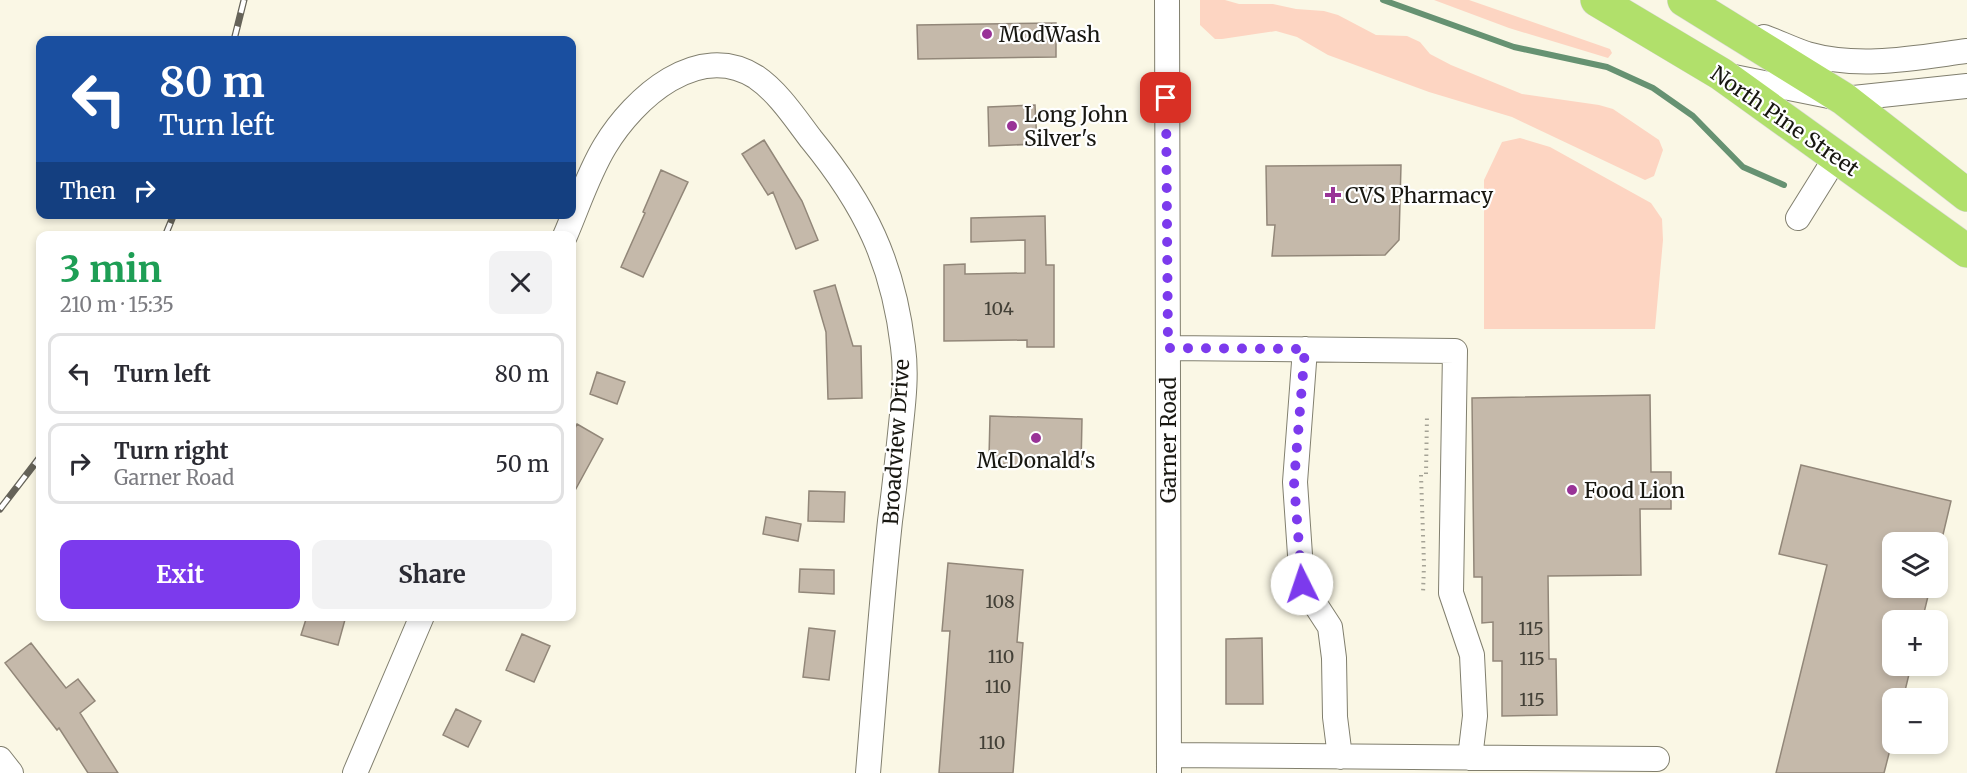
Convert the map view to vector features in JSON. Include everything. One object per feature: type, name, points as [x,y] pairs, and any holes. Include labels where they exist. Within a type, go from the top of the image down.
[{"type":"highway","name":"North Pine Street","points":[[1597,0],[1721,74],[1967,251]]},
{"type":"highway","points":[[1705,8],[1844,99],[1967,195]]},
{"type":"street","name":"Garner Road","points":[[1167,0],[1169,764]]},
{"type":"street","points":[[1705,8],[1806,54],[1834,59],[1861,62],[1888,61],[1967,51]]},
{"type":"street","name":"Broadview Drive","points":[[576,210],[605,146],[636,106],[679,74],[705,66],[721,65],[736,67],[757,78],[775,94],[832,165],[855,198],[874,234],[889,272],[898,311],[904,351],[904,392],[868,773]]},
{"type":"street","points":[[1721,74],[1844,99],[1967,86]]},
{"type":"street","points":[[1798,218],[1836,157]]},
{"type":"street","points":[[1168,348],[1455,351],[1451,593],[1472,655],[1475,716],[1470,758]]},
{"type":"street","points":[[1305,349],[1294,482],[1302,584],[1330,627],[1334,658],[1335,717],[1340,757]]},
{"type":"street","points":[[355,773],[420,621]]},
{"type":"street","points":[[1169,764],[1340,757],[1657,759]]},
{"type":"street","points":[[0,759],[11,773]]},
{"type":"path","points":[[1423,594],[1423,474],[1427,415]]},
{"type":"shaded area","points":[[1200,0],[1225,0],[1239,4],[1273,4],[1296,9],[1324,11],[1338,15],[1376,35],[1407,36],[1420,42],[1430,54],[1451,65],[1522,94],[1613,109],[1659,140],[1663,150],[1654,176],[1645,180],[1512,117],[1429,92],[1328,55],[1297,37],[1276,31],[1215,39],[1200,25]]},
{"type":"shaded area","points":[[1434,0],[1469,0],[1610,49],[1612,53],[1608,58],[1509,28]]},
{"type":"shaded area","points":[[1520,138],[1550,147],[1651,203],[1662,219],[1663,240],[1655,329],[1484,329],[1484,180],[1502,142]]},
{"type":"building","name":"ModWash","points":[[1056,23],[1056,57],[918,59],[917,25]]},
{"type":"building","name":"Long John Silver's","points":[[1035,105],[1037,144],[989,146],[988,107]]},
{"type":"building","points":[[764,140],[802,201],[818,240],[796,249],[773,192],[768,195],[742,154]]},
{"type":"building","name":"CVS Pharmacy","points":[[1401,165],[1399,240],[1385,255],[1272,256],[1275,225],[1267,225],[1266,166]]},
{"type":"building","points":[[661,170],[688,182],[643,277],[621,267]]},
{"type":"building","points":[[1045,216],[1046,265],[1054,265],[1054,347],[1027,347],[1027,340],[944,341],[944,265],[965,264],[965,274],[1025,273],[1025,240],[971,242],[971,218]]},
{"type":"building","points":[[835,285],[853,346],[861,346],[862,398],[828,399],[826,332],[814,291]]},
{"type":"building","points":[[597,372],[625,382],[617,404],[590,394]]},
{"type":"building","name":"Food Lion","points":[[1650,395],[1651,472],[1671,472],[1671,509],[1640,509],[1641,575],[1548,576],[1549,659],[1556,659],[1557,715],[1502,716],[1502,661],[1493,661],[1493,622],[1482,623],[1482,577],[1474,577],[1472,398]]},
{"type":"building","name":"McDonald's","points":[[990,416],[1082,419],[1081,467],[1000,464],[1000,458],[989,458]]},
{"type":"building","points":[[577,424],[603,439],[576,489]]},
{"type":"building","points":[[1801,465],[1951,501],[1944,532],[1882,532],[1882,598],[1928,598],[1925,610],[1882,610],[1882,676],[1909,676],[1906,688],[1882,688],[1882,754],[1889,754],[1884,773],[1776,773],[1827,565],[1779,554]]},
{"type":"building","points":[[809,491],[845,492],[844,522],[808,521]]},
{"type":"building","points":[[766,517],[801,524],[798,541],[763,534]]},
{"type":"building","points":[[948,563],[1023,570],[1017,642],[1023,643],[1013,773],[939,773],[950,631],[942,631]]},
{"type":"building","points":[[800,569],[834,570],[834,594],[799,592]]},
{"type":"building","points":[[305,621],[345,621],[338,645],[301,635]]},
{"type":"building","points":[[809,628],[835,631],[829,680],[803,677]]},
{"type":"building","points":[[522,634],[550,646],[534,682],[506,670]]},
{"type":"building","points":[[1262,638],[1263,704],[1226,704],[1226,639]]},
{"type":"building","points":[[31,643],[66,688],[78,679],[95,701],[80,713],[118,773],[88,773],[59,728],[57,730],[5,663]]},
{"type":"building","points":[[456,709],[481,721],[468,747],[443,735]]},
{"type":"waterway","points":[[1383,0],[1514,47],[1607,67],[1653,88],[1693,116],[1743,167],[1784,185]]},
{"type":"railway","points":[[235,36],[244,0]]},
{"type":"railway","points":[[167,231],[172,219]]},
{"type":"railway","points":[[0,509],[36,462]]},
{"type":"place","name":"ModWash","points":[[987,34]]},
{"type":"place","name":"Long John Silver's","points":[[1012,126]]},
{"type":"place","name":"CVS Pharmacy","points":[[1333,195]]},
{"type":"place","name":"McDonald's","points":[[1036,438]]},
{"type":"place","name":"Food Lion","points":[[1572,490]]},
{"type":"route","points":[[1166,98],[1168,348],[1305,349],[1294,482],[1302,584]]}]
